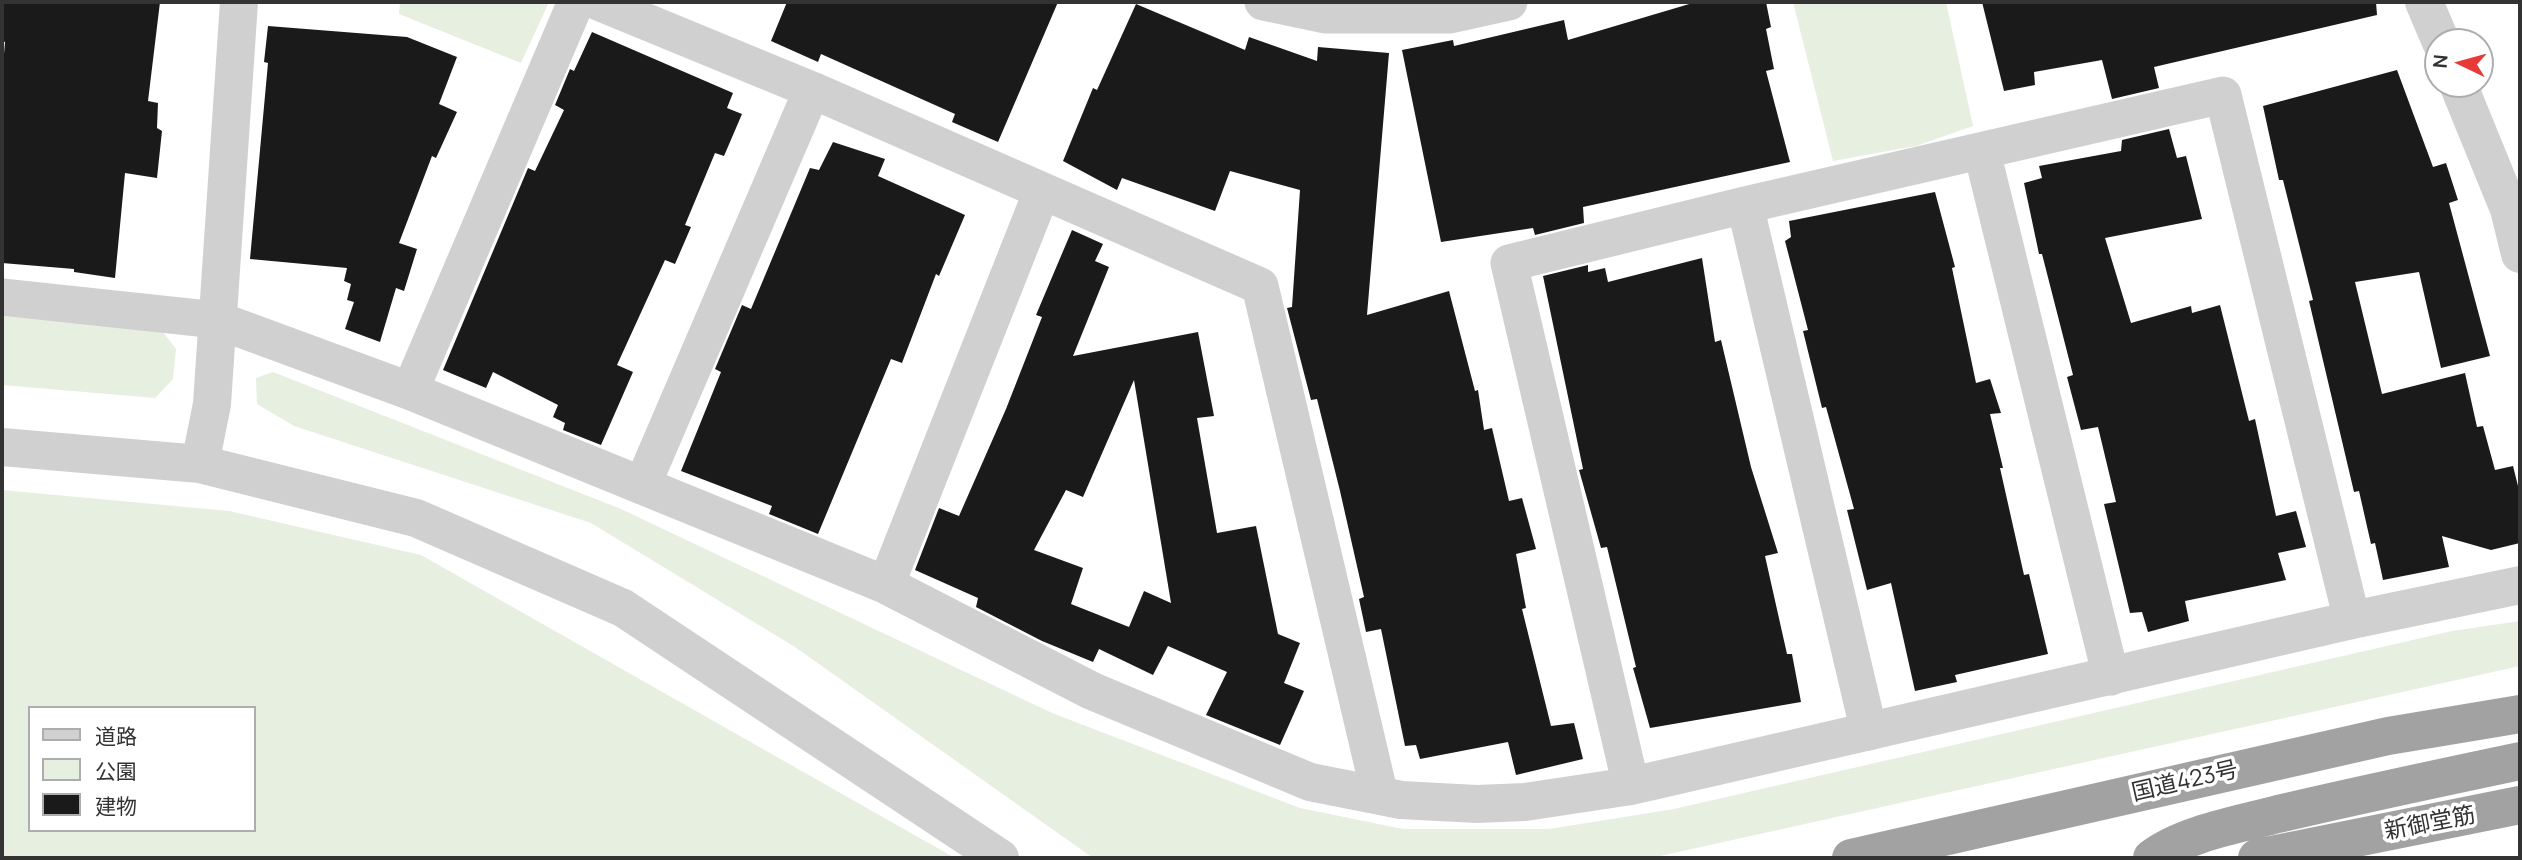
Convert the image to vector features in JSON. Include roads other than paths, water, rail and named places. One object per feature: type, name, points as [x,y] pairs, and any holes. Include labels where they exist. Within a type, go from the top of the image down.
[{"type":"highway","name":"国道423号","points":[[1851,858],[2388,736],[2520,714]]},
{"type":"highway","points":[[2152,858],[2162,851],[2227,827],[2370,792],[2520,761]]},
{"type":"highway","name":"新御堂筋","points":[[2257,858],[2520,806]]},
{"type":"street","points":[[200,464],[212,404],[239,2]]},
{"type":"street","points":[[410,391],[576,2]]},
{"type":"street","points":[[598,2],[812,90],[1260,286],[1380,796]]},
{"type":"street","points":[[1264,2],[1325,15],[1450,15],[1509,2]]},
{"type":"street","points":[[2424,2],[2435,28]]},
{"type":"street","points":[[642,486],[812,90]]},
{"type":"street","points":[[1630,786],[1509,263],[1745,205],[2223,95],[2352,620]]},
{"type":"street","points":[[2464,98],[2509,209],[2520,254]]},
{"type":"street","points":[[1982,152],[2111,677]]},
{"type":"street","points":[[886,585],[1042,191]]},
{"type":"street","points":[[1745,205],[1869,732]]},
{"type":"street","points":[[2,297],[217,320],[410,391],[886,585],[1093,691],[1261,764],[1319,784],[1430,802],[1514,803],[1630,786],[2352,620],[2520,585]]},
{"type":"street","points":[[2,447],[200,464],[416,518],[622,608],[1000,858]]}]
